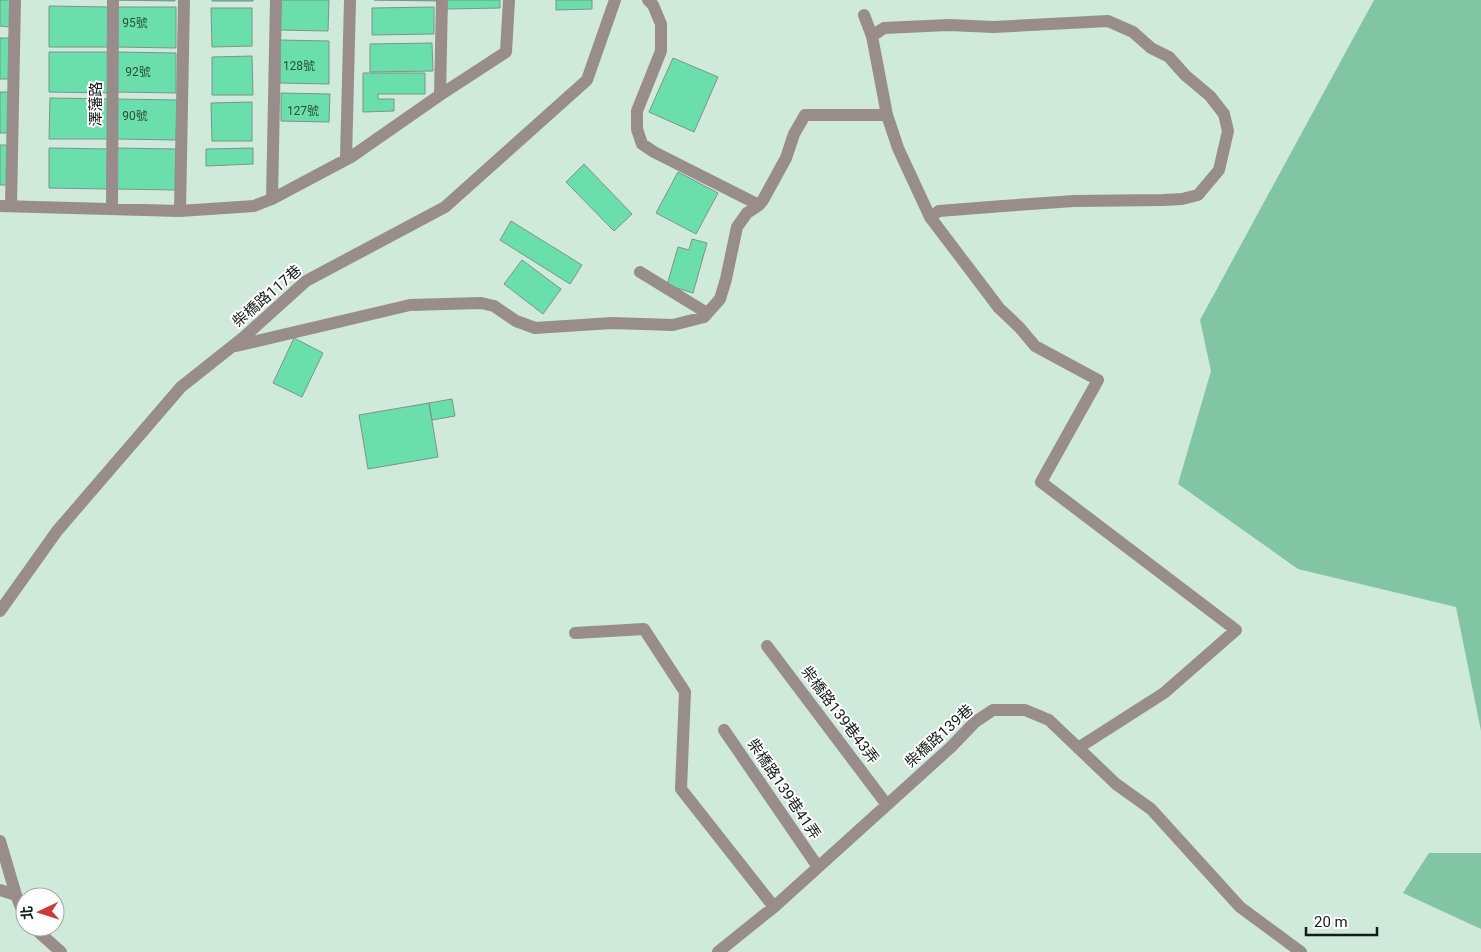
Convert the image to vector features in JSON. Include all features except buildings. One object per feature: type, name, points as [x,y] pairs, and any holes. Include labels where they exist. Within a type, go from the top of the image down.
[{"type":"street","points":[[15,0],[6,206],[180,211],[254,206],[272,199],[346,159],[440,94],[506,52],[509,0]]},
{"type":"street","name":"澤藩路","points":[[112,209],[113,0]]},
{"type":"street","points":[[180,211],[184,0]]},
{"type":"street","points":[[272,199],[276,0]]},
{"type":"street","points":[[346,159],[350,0]]},
{"type":"street","points":[[440,94],[442,0]]},
{"type":"street","name":"柴橋路117巷","points":[[0,611],[57,531],[181,387],[232,347],[306,281],[445,207],[587,80],[614,0]]},
{"type":"street","points":[[648,0],[653,5],[661,24],[661,51],[637,111],[637,129],[642,144],[654,152],[759,205]]},
{"type":"street","points":[[864,15],[872,36],[886,115],[898,148],[930,217],[999,308],[1035,346],[1098,380],[1042,482],[1236,630],[1164,693],[1078,748]]},
{"type":"street","points":[[872,36],[884,28],[949,25],[994,27],[1108,21],[1133,32],[1151,48],[1169,57],[1184,74],[1210,96],[1224,114],[1228,131],[1219,170],[1198,195],[1182,199],[1074,201],[939,211],[930,217]]},
{"type":"street","points":[[232,347],[410,305],[481,303],[494,306],[516,321],[535,328],[612,323],[673,325],[704,316],[720,299],[737,227],[747,213],[759,205],[786,158],[794,134],[805,115],[886,115]]},
{"type":"street","points":[[640,272],[707,313]]},
{"type":"street","points":[[575,633],[644,629],[685,692],[681,789],[774,906]]},
{"type":"street","name":"柴橋路139巷43弄","points":[[767,646],[887,805]]},
{"type":"street","name":"柴橋路139巷","points":[[718,952],[818,867],[951,747],[975,722],[993,710],[1019,710],[1049,720],[1116,784],[1151,810],[1240,907],[1301,952]]},
{"type":"street","name":"柴橋路139巷41弄","points":[[724,730],[818,867]]},
{"type":"street","points":[[0,841],[15,893]]},
{"type":"street","points":[[0,890],[15,896]]},
{"type":"street","points":[[44,937],[61,952]]},
{"type":"green space","points":[[1374,0],[1481,0],[1481,731],[1456,607],[1298,569],[1178,484],[1211,371],[1200,320]]},
{"type":"green space","points":[[1429,853],[1481,853],[1481,929],[1403,893]]}]
